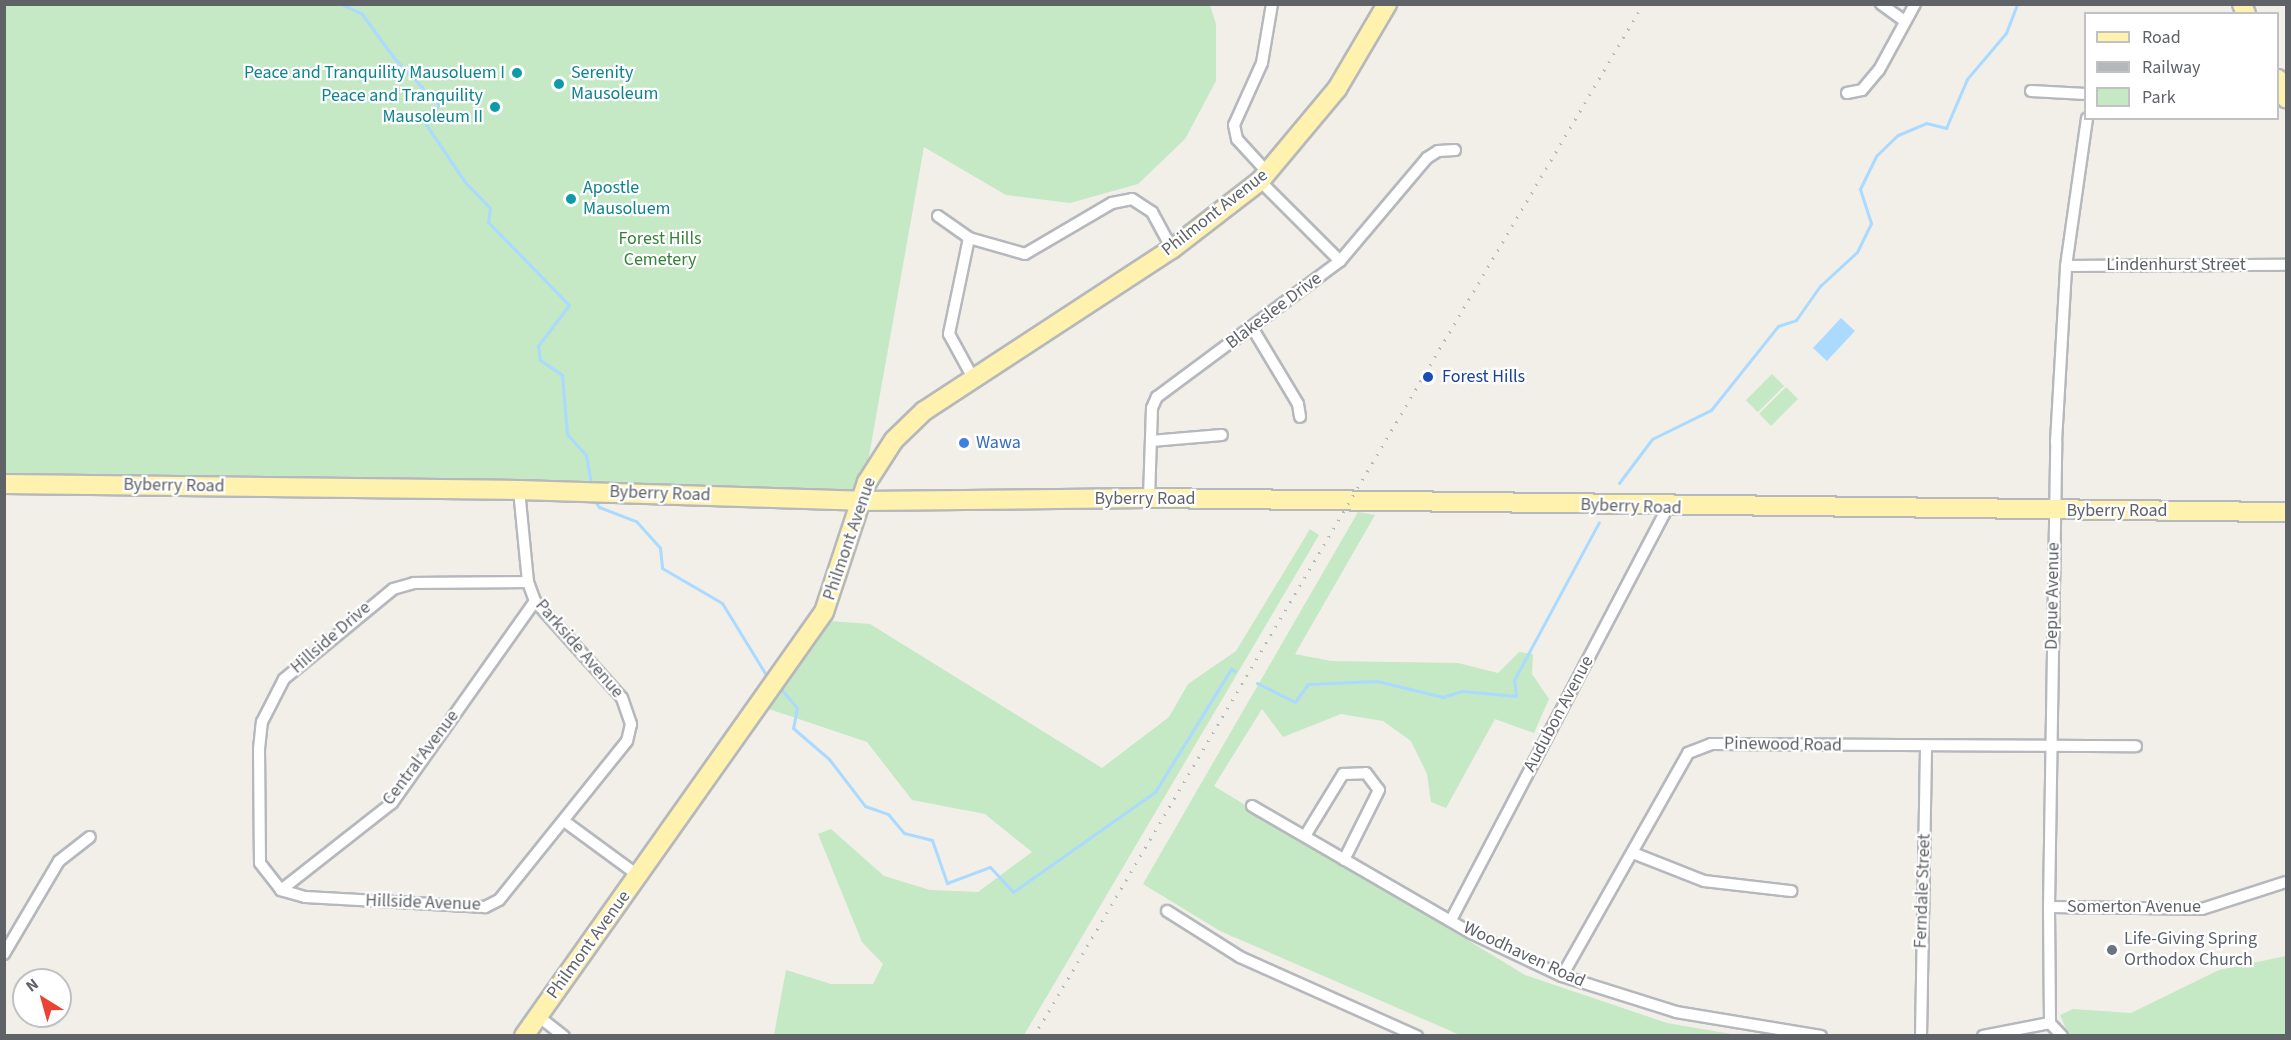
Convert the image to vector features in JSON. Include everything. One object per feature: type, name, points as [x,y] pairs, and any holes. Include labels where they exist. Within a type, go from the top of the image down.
[{"type":"main road","name":"Philmont Avenue","points":[[524,1035],[639,876],[824,612],[873,468],[902,430],[972,378],[1172,249],[1264,177],[1337,89],[1387,4]]},
{"type":"main road","name":"Byberry Road","points":[[4,484],[519,490],[861,501],[1149,498],[1667,508],[2286,512]]},
{"type":"street","points":[[1272,4],[1262,63],[1234,125],[1244,149],[1264,177],[1341,261]]},
{"type":"street","points":[[1881,4],[1903,20]]},
{"type":"street","points":[[1847,93],[1862,90],[1879,70],[1903,20],[1915,4]]},
{"type":"street","points":[[2031,91],[2084,94]]},
{"type":"street","name":"Depue Avenue","points":[[2050,1023],[2049,907],[2055,510],[2066,266],[2088,120]]},
{"type":"street","name":"Blakeslee Drive","points":[[1149,498],[1151,441],[1158,398],[1341,261],[1427,159],[1438,151],[1455,150]]},
{"type":"street","points":[[938,216],[969,238],[1025,254],[1112,203],[1132,200],[1152,212],[1172,249]]},
{"type":"street","points":[[969,238],[949,334],[972,378]]},
{"type":"street","name":"Lindenhurst Street","points":[[2066,266],[2286,265]]},
{"type":"street","points":[[1253,329],[1298,404],[1300,417]]},
{"type":"street","points":[[1151,441],[1222,435]]},
{"type":"street","name":"Parkside Avenue","points":[[519,490],[528,582],[535,601],[622,698],[631,724],[627,741],[564,821]]},
{"type":"street","name":"Audubon Avenue","points":[[1451,920],[1667,508]]},
{"type":"street","name":"Hillside Drive","points":[[281,890],[260,863],[259,749],[262,722],[284,679],[393,589],[414,583],[528,582]]},
{"type":"street","name":"Central Avenue","points":[[281,890],[392,803],[535,601]]},
{"type":"street","name":"Pinewood Road","points":[[1562,976],[1633,853],[1671,776],[1688,753],[1711,744],[1926,747],[2136,746]]},
{"type":"street","name":"Ferndale Street","points":[[1921,1035],[1926,747]]},
{"type":"street","points":[[1305,836],[1343,774],[1366,773],[1379,790],[1344,860]]},
{"type":"street","name":"Woodhaven Road","points":[[1252,806],[1451,920],[1562,976],[1687,1015],[1821,1035]]},
{"type":"street","points":[[564,821],[639,876]]},
{"type":"street","name":"Hillside Avenue","points":[[281,890],[304,897],[485,907],[499,900],[564,821]]},
{"type":"street","points":[[4,954],[59,861],[90,837]]},
{"type":"street","points":[[1633,853],[1704,881],[1791,891]]},
{"type":"street","name":"Somerton Avenue","points":[[2049,907],[2202,909],[2286,882]]},
{"type":"street","points":[[1167,911],[1240,957],[1387,1031],[1417,1035]]},
{"type":"street","points":[[538,1016],[564,1035]]},
{"type":"street","points":[[1983,1035],[2050,1023],[2062,1035]]},
{"type":"green space","name":"Forest Hills Cemetery","points":[[5,5],[1210,5],[1216,24],[1216,81],[1185,139],[1138,184],[1070,203],[1006,195],[924,147],[861,501],[5,483]]},
{"type":"green space","points":[[1772,374],[1784,386],[1758,412],[1746,400]]},
{"type":"green space","points":[[1786,387],[1798,399],[1771,426],[1759,414]]},
{"type":"green space","points":[[1358,512],[1375,515],[1295,654],[1331,661],[1458,663],[1498,673],[1519,652],[1533,654],[1532,674],[1549,699],[1534,733],[1495,719],[1446,808],[1431,802],[1427,774],[1411,741],[1383,721],[1341,714],[1283,737],[1262,709],[1214,786],[1525,975],[1667,1023],[1737,1035],[1460,1035],[1220,931],[1143,884]]},
{"type":"green space","points":[[1310,529],[1319,535],[1024,1035],[774,1035],[786,970],[831,984],[873,984],[883,964],[862,942],[818,834],[831,829],[884,876],[930,890],[978,892],[1032,852],[985,814],[912,800],[867,742],[769,709],[830,621],[870,624],[1102,768],[1169,717],[1188,684],[1236,651]]},
{"type":"green space","points":[[2286,956],[2286,1035],[2069,1035],[2060,1015],[2073,1009],[2131,1013],[2219,970]]},
{"type":"water","points":[[1841,318],[1855,331],[1827,361],[1813,348]]},
{"type":"waterway","points":[[341,4],[362,14],[394,58],[439,105],[423,120],[465,182],[490,208],[488,222],[569,305],[538,346],[540,360],[562,375],[567,434],[586,455],[591,483]]},
{"type":"waterway","points":[[1619,483],[1652,439],[1711,410],[1778,326],[1796,320],[1820,286],[1857,252],[1871,223],[1860,189],[1876,156],[1898,135],[1926,123],[1946,128],[1967,79],[2006,33],[2017,4]]},
{"type":"waterway","points":[[594,500],[599,507],[636,521],[660,548],[662,568],[722,603],[768,678]]},
{"type":"waterway","points":[[1257,683],[1295,702],[1308,684],[1377,681],[1443,697],[1462,691],[1516,696],[1514,680],[1599,522]]},
{"type":"waterway","points":[[782,690],[797,708],[793,728],[829,759],[865,806],[888,814],[904,833],[932,840],[947,883],[990,867],[1013,892],[1155,792],[1231,669],[1235,671]]},
{"type":"railway","points":[[1034,1036],[1643,4]]},
{"type":"place","name":"Peace and Tranquility Mausoluem I","points":[[517,73]]},
{"type":"place","name":"Serenity Mausoleum","points":[[559,84]]},
{"type":"place","name":"Peace and Tranquility Mausoleum II","points":[[495,107]]},
{"type":"place","name":"Apostle Mausoluem","points":[[571,199]]},
{"type":"place","name":"Forest Hills","points":[[1428,377]]},
{"type":"place","name":"Wawa","points":[[964,443]]},
{"type":"place","name":"Life-Giving Spring Orthodox Church","points":[[2112,950]]}]
